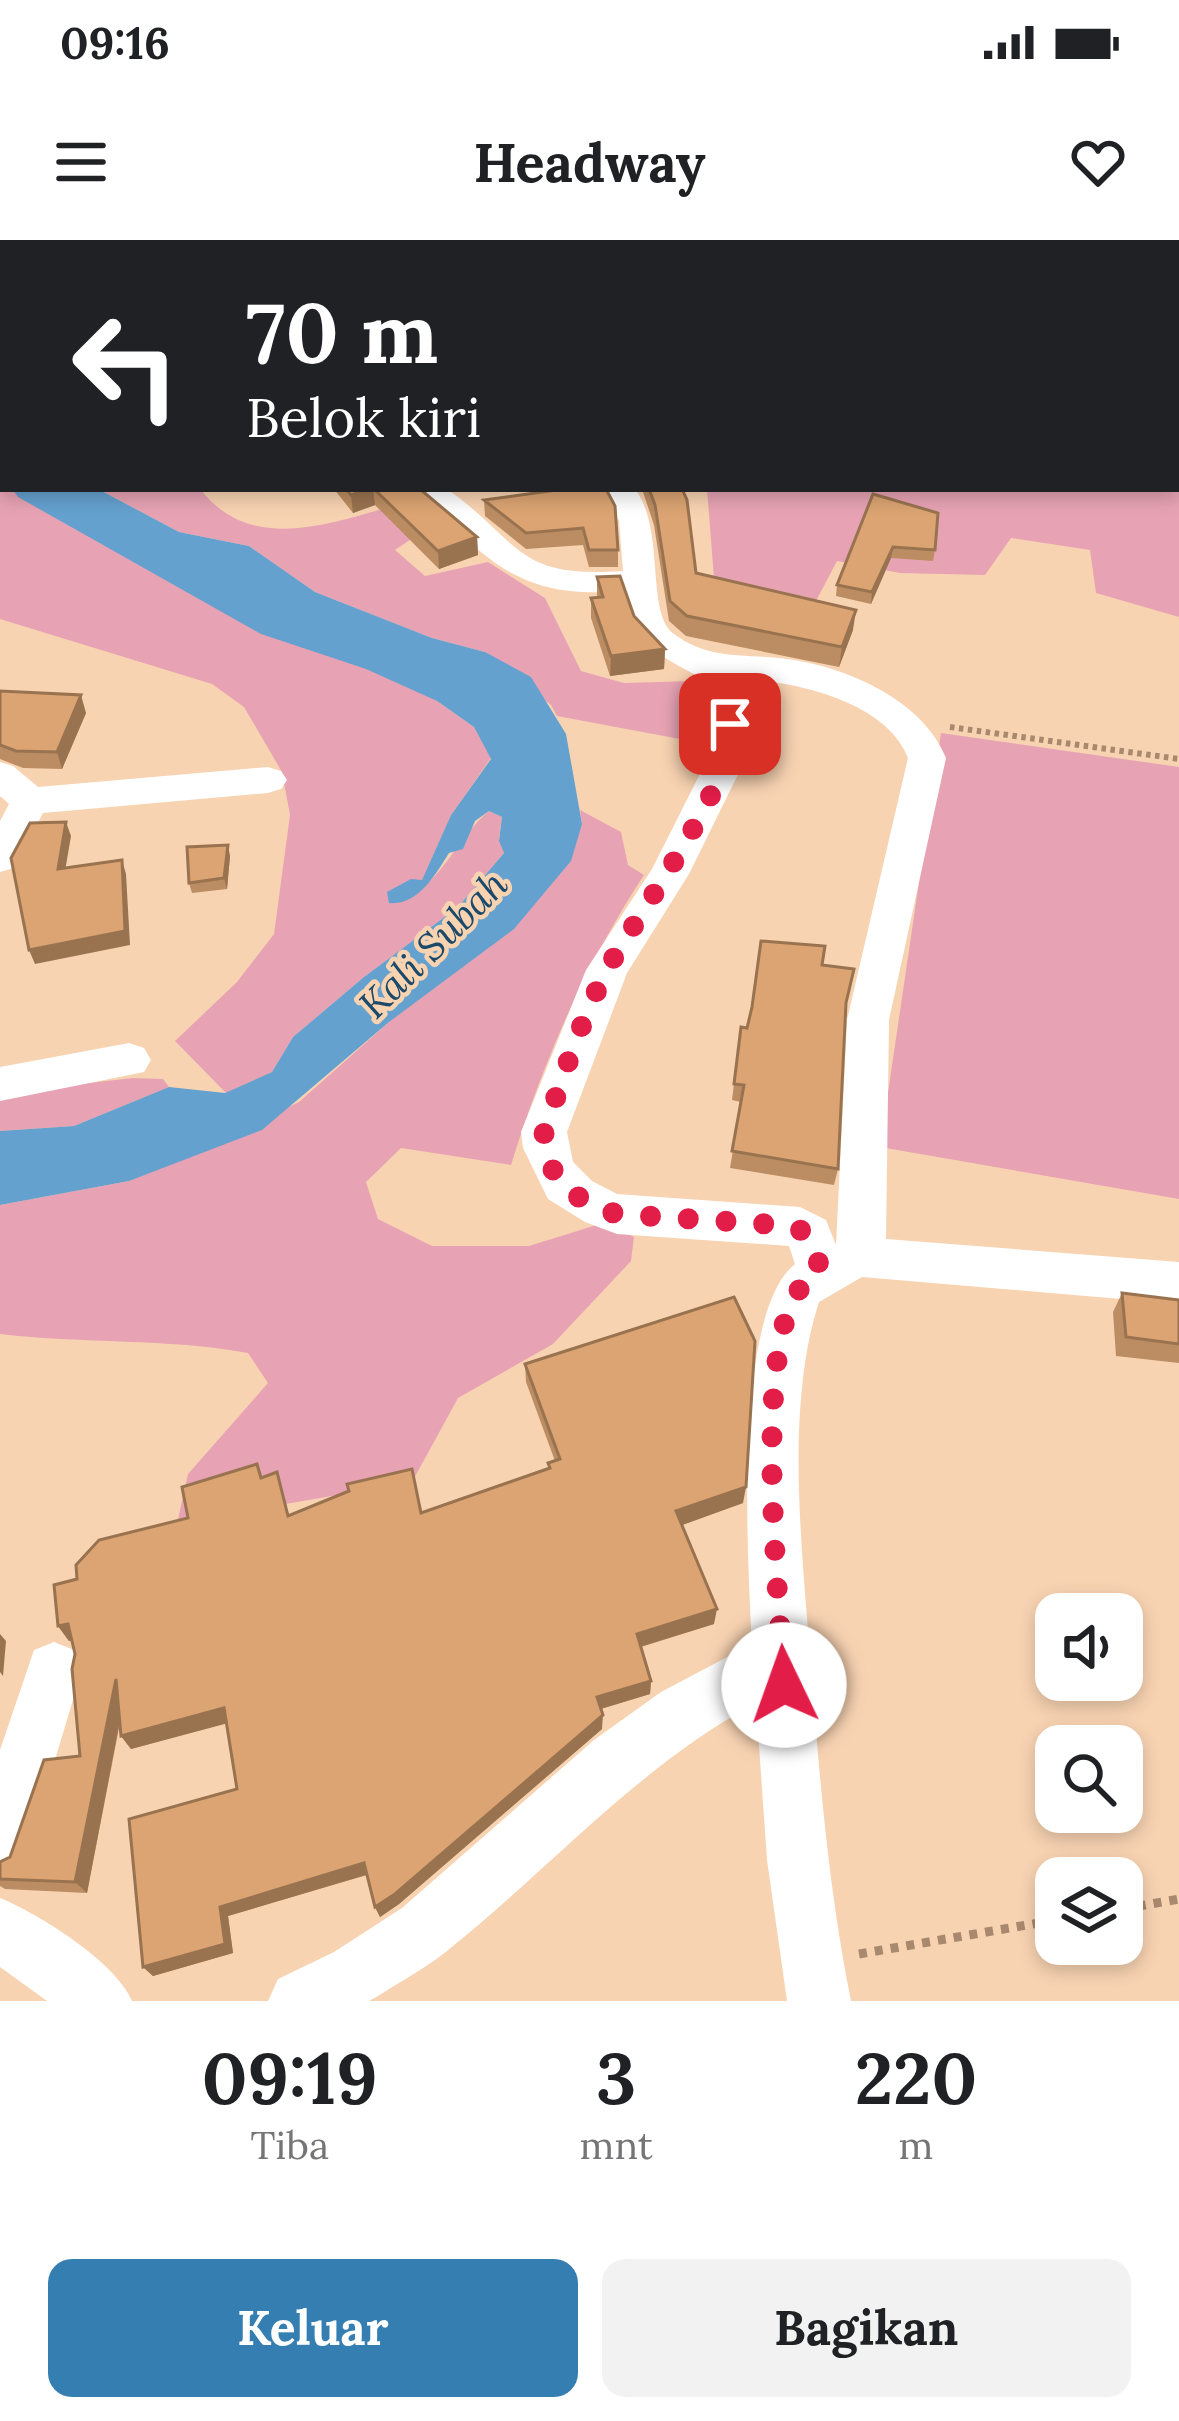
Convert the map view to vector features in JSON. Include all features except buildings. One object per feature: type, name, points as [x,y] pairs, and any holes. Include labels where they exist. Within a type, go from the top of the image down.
[{"type":"street","points":[[430,492],[455,506],[490,548],[551,582],[599,585],[643,579]]},
{"type":"street","points":[[622,492],[630,502],[643,579],[643,621],[654,637],[710,668],[767,665],[825,676],[913,731],[927,758],[868,1020],[842,1264]]},
{"type":"street","points":[[455,506],[497,500]]},
{"type":"street","points":[[710,668],[730,724],[732,748],[669,874],[607,970],[550,1115],[545,1158],[565,1187],[595,1207],[617,1214],[800,1227],[842,1264]]},
{"type":"street","points":[[0,775],[30,801],[268,780]]},
{"type":"street","points":[[0,858],[30,801]]},
{"type":"street","points":[[0,1084],[129,1060]]},
{"type":"street","points":[[815,1982],[802,1906],[773,1483],[778,1359],[796,1292],[842,1264],[1179,1283]]},
{"type":"street","points":[[300,2001],[356,1974],[424,1930],[615,1761],[681,1712],[783,1658]]},
{"type":"street","points":[[0,1843],[54,1670]]},
{"type":"street","points":[[0,1929],[100,2001]]},
{"type":"path","points":[[913,731],[942,725],[1179,759]]},
{"type":"path","points":[[1143,1905],[1179,1899]]},
{"type":"path","points":[[815,1982],[1035,1925]]},
{"type":"shaded area","points":[[0,492],[15,492],[437,701],[474,727],[491,758],[451,815],[422,881],[411,894],[431,879],[489,811],[502,817],[499,840],[504,853],[458,907],[293,1037],[272,1072],[226,1093],[175,1041],[237,982],[274,934],[290,815],[282,772],[244,707],[212,684],[0,619]]},
{"type":"shaded area","points":[[104,492],[203,492],[243,522],[267,528],[318,525],[398,505],[429,527],[395,550],[425,576],[488,562],[545,598],[581,671],[624,683],[693,681],[712,745],[557,716],[551,705],[485,652],[432,638],[315,592],[249,546],[179,532]]},
{"type":"shaded area","points":[[707,492],[1179,492],[1179,617],[1096,593],[1090,550],[1011,538],[985,575],[900,573],[837,561],[816,601],[714,578]]},
{"type":"shaded area","points":[[941,733],[1179,767],[1179,1199],[880,1147]]},
{"type":"shaded area","points":[[580,810],[621,832],[628,865],[644,875],[567,1015],[511,1165],[401,1148],[366,1182],[378,1219],[432,1246],[529,1246],[603,1223],[634,1237],[631,1261],[553,1344],[458,1398],[412,1482],[245,1511],[173,1542],[188,1474],[268,1383],[248,1353],[0,1334],[0,1205],[129,1181],[299,1102],[389,1022],[582,824]]},
{"type":"shaded area","points":[[163,1079],[169,1087],[74,1126],[0,1131],[0,1093]]},
{"type":"water","name":"Kali Subah","points":[[14,492],[104,492],[179,532],[249,546],[315,592],[432,638],[485,652],[531,677],[566,734],[582,824],[571,861],[514,929],[389,1022],[262,1130],[129,1181],[0,1205],[0,1131],[74,1126],[169,1087],[225,1093],[272,1072],[293,1037],[458,907],[504,853],[499,841],[502,817],[489,811],[475,821],[463,849],[449,853],[425,887],[409,900],[389,903],[387,892],[411,879],[422,880],[451,815],[491,759],[474,727],[437,701],[366,669],[261,634]]},
{"type":"route","points":[[730,724],[732,748],[686,842],[607,970],[544,1132],[545,1158],[565,1187],[595,1207],[617,1214],[783,1225],[800,1227],[809,1234],[821,1271],[796,1292],[778,1359],[773,1483],[784,1685]]}]
